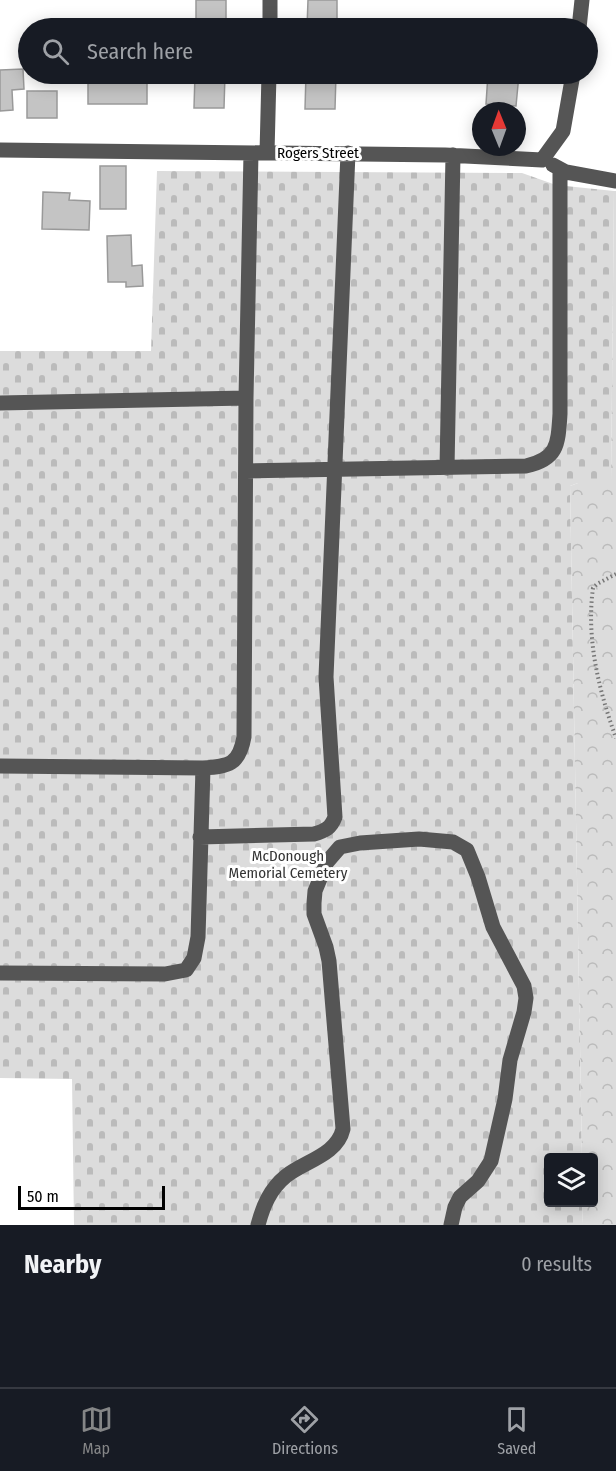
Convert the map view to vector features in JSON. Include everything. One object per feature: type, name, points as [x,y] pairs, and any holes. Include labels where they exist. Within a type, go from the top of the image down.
[{"type":"street","points":[[270,0],[270,18]]},
{"type":"street","points":[[580,18],[582,0]]},
{"type":"street","points":[[267,153],[269,84]]},
{"type":"street","points":[[571,84],[563,131],[542,160],[566,172],[616,182]]},
{"type":"street","name":"Rogers Street","points":[[2,150],[348,153],[542,160]]},
{"type":"street","points":[[0,766],[202,768],[221,767],[232,763],[239,756],[244,737],[246,398],[251,153]]},
{"type":"street","points":[[200,837],[314,834],[324,832],[332,826],[335,817],[326,677],[348,153]]},
{"type":"street","points":[[447,468],[453,155]]},
{"type":"street","points":[[246,471],[526,466],[541,463],[551,454],[556,445],[561,414],[560,169]]},
{"type":"street","points":[[0,404],[246,398]]},
{"type":"street","points":[[0,973],[165,974],[186,970],[194,958],[198,937],[202,768]]},
{"type":"street","points":[[332,826],[345,844]]},
{"type":"street","points":[[258,1225],[264,1205],[284,1177],[329,1150],[341,1137],[343,1129],[328,961],[326,947],[314,914],[315,891],[327,862],[334,852],[345,844],[419,839],[441,840],[461,845],[467,850],[498,940],[524,986],[526,998],[524,1012],[512,1048],[505,1099],[491,1161],[478,1181],[460,1197],[451,1225]]},
{"type":"path","points":[[616,574],[593,588],[591,624],[596,672],[616,738]]},
{"type":"green space","name":"McDonough Memorial Cemetery","points":[[157,171],[522,173],[556,185],[614,191],[611,483],[578,483],[570,486],[582,1153],[544,1153],[544,1207],[582,1207],[583,1225],[74,1225],[72,1079],[0,1078],[0,351],[151,351]]},
{"type":"green space","points":[[614,191],[616,191],[616,1225],[583,1225],[582,1207],[598,1207],[598,1153],[582,1153],[570,486],[578,483],[611,482]]},
{"type":"building","points":[[196,0],[226,0],[226,18],[196,18]]},
{"type":"building","points":[[308,0],[337,0],[337,18],[307,18]]},
{"type":"building","points":[[18,69],[18,84],[24,84],[24,89],[12,90],[13,110],[0,111],[0,70]]},
{"type":"building","points":[[88,84],[147,84],[147,104],[88,104]]},
{"type":"building","points":[[195,84],[225,84],[224,108],[194,108]]},
{"type":"building","points":[[306,84],[336,84],[335,109],[305,109]]},
{"type":"building","points":[[487,84],[518,84],[516,102],[486,102]]},
{"type":"building","points":[[27,91],[57,91],[57,118],[27,118]]},
{"type":"building","points":[[100,166],[126,166],[126,209],[100,209]]},
{"type":"building","points":[[43,192],[70,193],[69,200],[90,201],[89,230],[42,229]]},
{"type":"building","points":[[131,235],[132,266],[142,265],[143,286],[126,287],[126,282],[108,282],[107,236]]}]
